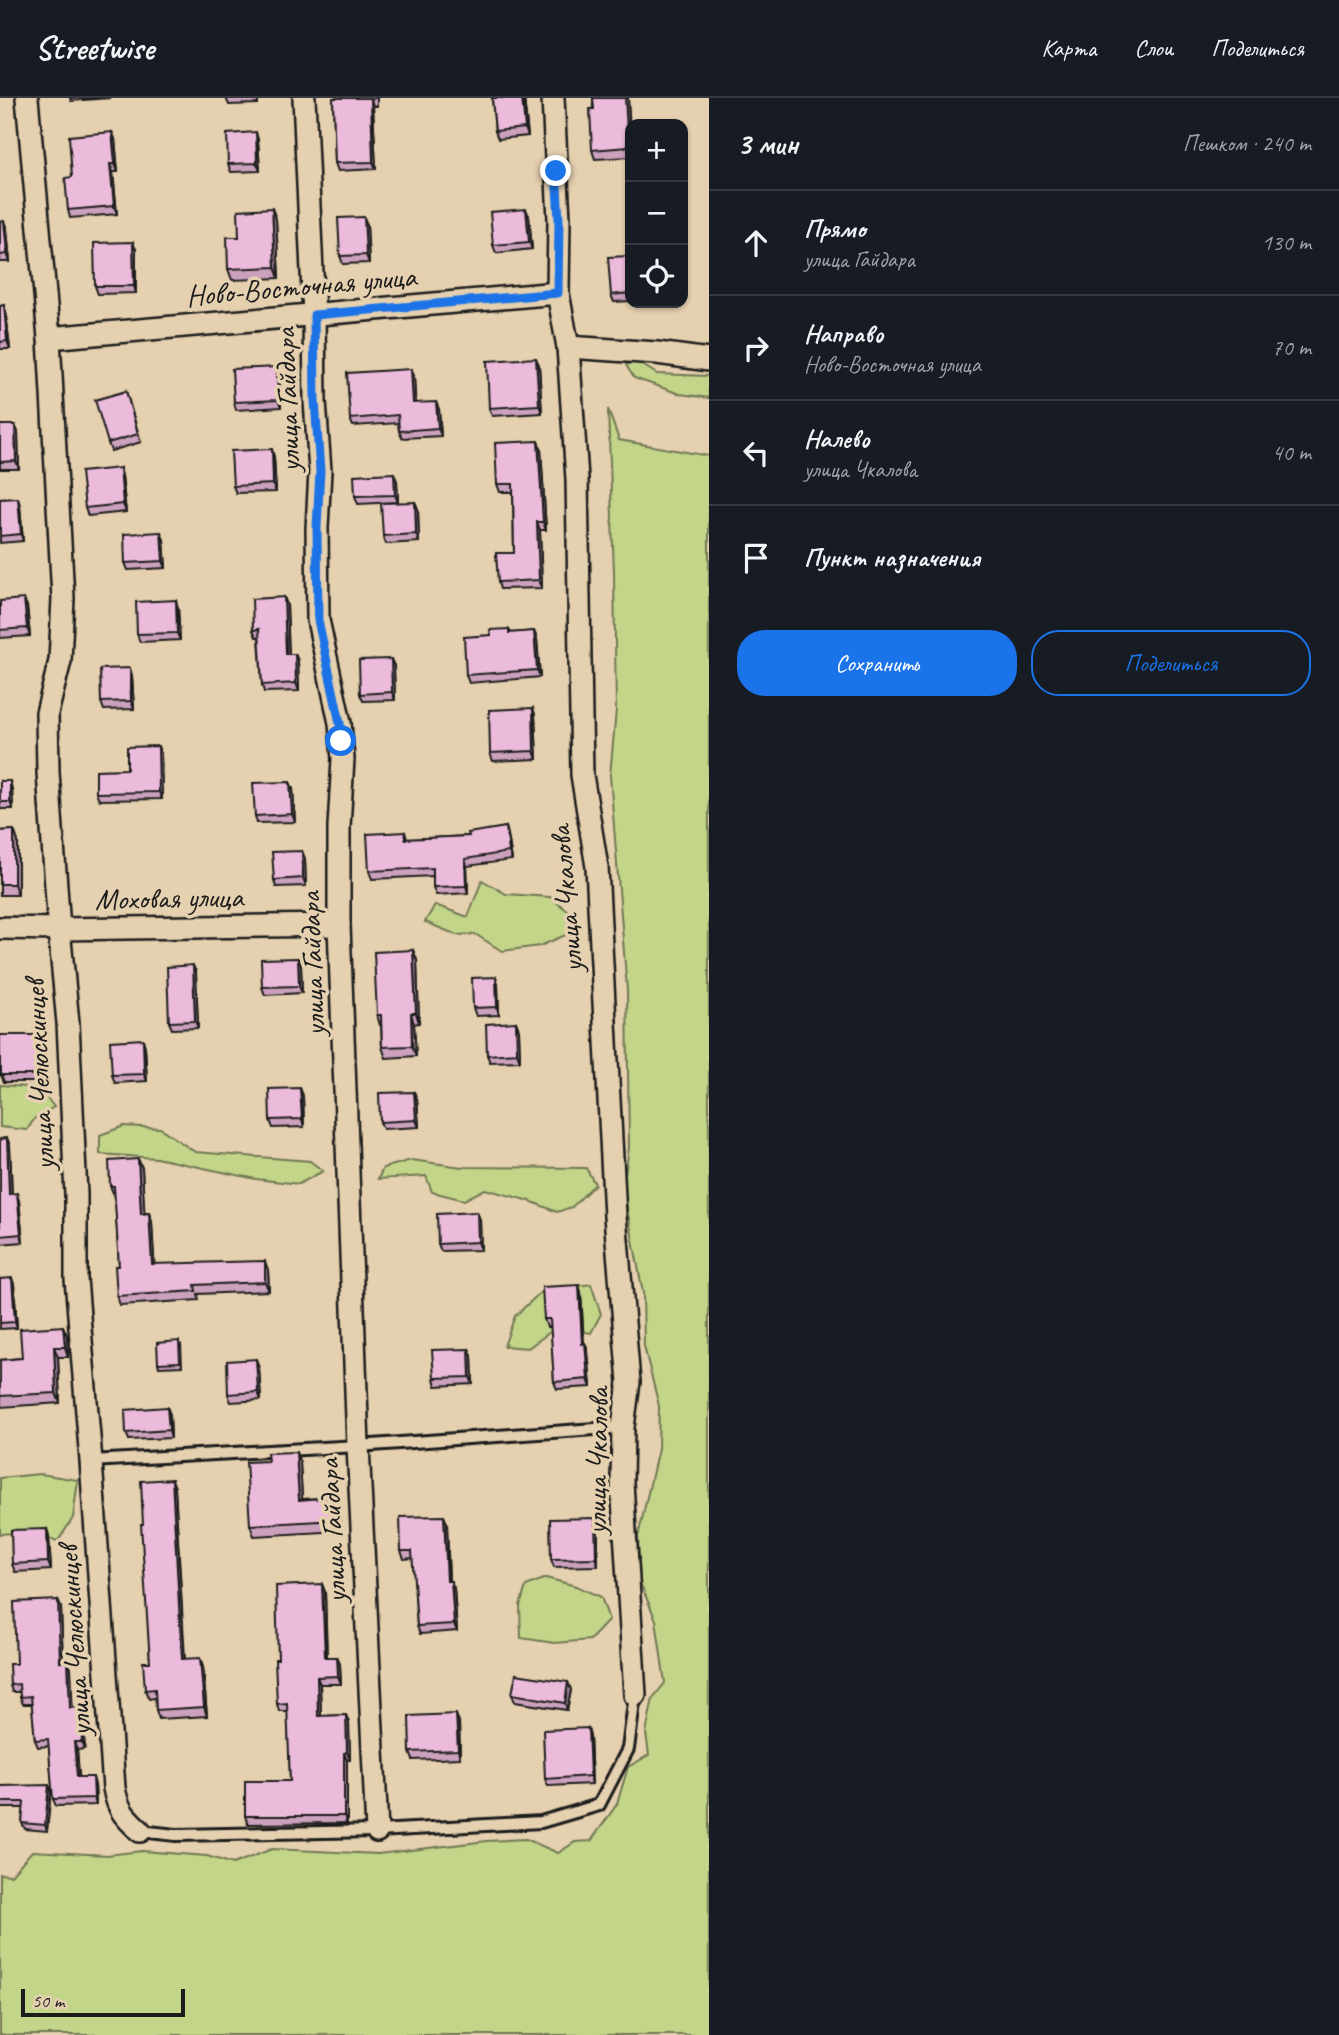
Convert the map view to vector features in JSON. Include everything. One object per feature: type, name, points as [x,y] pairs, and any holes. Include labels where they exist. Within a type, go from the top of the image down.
[{"type":"street","name":"улица Челюскинцев","points":[[27,98],[48,338],[63,598],[60,661],[47,713],[48,772],[68,1023],[76,1195],[76,1279],[92,1461],[114,1788],[118,1806],[140,1831]]},
{"type":"street","name":"улица Гайдара","points":[[304,98],[320,471],[317,527],[318,620],[340,723],[343,759],[339,827],[339,925],[358,1446],[377,1831]]},
{"type":"street","name":"улица Чкалова","points":[[552,98],[559,220],[558,293],[568,347],[577,479],[582,775],[597,866],[615,1216],[629,1382],[623,1427],[622,1482],[635,1695]]},
{"type":"street","name":"Ново-Восточная улица","points":[[48,338],[558,293]]},
{"type":"street","points":[[568,347],[657,353],[709,360]]},
{"type":"street","name":"Моховая улица","points":[[0,928],[339,925]]},
{"type":"lane","points":[[92,1461],[623,1427]]},
{"type":"lane","points":[[140,1831],[176,1835],[377,1831],[541,1822],[599,1805],[628,1749],[635,1695]]},
{"type":"green space","points":[[636,361],[657,374],[709,376],[709,398],[680,394],[634,378],[626,365]]},
{"type":"green space","points":[[608,409],[619,440],[709,456],[709,2035],[0,2035],[0,1874],[11,1875],[32,1851],[107,1855],[142,1851],[207,1856],[233,1864],[272,1849],[378,1854],[526,1839],[558,1853],[575,1842],[591,1841],[617,1804],[628,1767],[649,1755],[646,1733],[653,1698],[665,1683],[656,1620],[640,1583],[638,1537],[658,1449],[659,1406],[644,1346],[643,1293],[623,1187],[629,1148],[627,990],[610,776],[616,710]]},
{"type":"green space","points":[[482,880],[506,894],[550,897],[577,918],[568,934],[540,946],[502,951],[475,934],[457,935],[425,922],[435,905],[468,917]]},
{"type":"green space","points":[[0,1085],[39,1088],[54,1107],[35,1118],[27,1130],[0,1127]]},
{"type":"green space","points":[[124,1126],[160,1128],[195,1152],[310,1161],[323,1171],[299,1184],[256,1179],[156,1158],[100,1154],[100,1135]]},
{"type":"green space","points":[[411,1160],[462,1167],[586,1168],[595,1184],[572,1207],[557,1212],[530,1201],[485,1189],[464,1200],[432,1192],[426,1176],[378,1179],[383,1168]]},
{"type":"green space","points":[[591,1284],[601,1314],[591,1333],[557,1327],[528,1348],[504,1346],[515,1316],[542,1291]]},
{"type":"green space","points":[[40,1474],[78,1480],[73,1518],[58,1541],[28,1532],[0,1534],[0,1478]]},
{"type":"green space","points":[[546,1578],[576,1586],[601,1597],[609,1620],[590,1640],[554,1643],[521,1638],[520,1606],[526,1586]]},
{"type":"building","points":[[333,98],[374,98],[371,99],[373,162],[335,163]]},
{"type":"building","points":[[492,98],[522,98],[525,128],[495,131]]},
{"type":"building","points":[[593,98],[625,98],[625,147],[592,150],[590,109],[594,109]]},
{"type":"building","points":[[112,132],[115,164],[110,164],[114,206],[68,210],[65,178],[72,177],[69,136]]},
{"type":"building","points":[[256,132],[257,163],[228,164],[227,134]]},
{"type":"building","points":[[272,208],[275,267],[228,269],[227,237],[239,237],[238,210]]},
{"type":"building","points":[[526,209],[529,242],[493,245],[490,212]]},
{"type":"building","points":[[364,217],[366,255],[340,256],[338,218]]},
{"type":"building","points":[[4,221],[7,254],[0,255],[0,222]]},
{"type":"building","points":[[133,242],[134,286],[95,286],[94,243]]},
{"type":"building","points":[[625,256],[625,294],[611,295],[608,257]]},
{"type":"building","points":[[4,305],[7,341],[0,342],[0,306]]},
{"type":"building","points":[[536,358],[539,405],[489,408],[487,361]]},
{"type":"building","points":[[277,367],[278,400],[234,402],[232,369]]},
{"type":"building","points":[[411,369],[413,403],[436,402],[438,428],[399,431],[398,415],[350,419],[347,373]]},
{"type":"building","points":[[126,391],[138,434],[108,443],[95,400]]},
{"type":"building","points":[[0,425],[15,425],[16,461],[0,462]]},
{"type":"building","points":[[538,441],[543,522],[537,522],[539,580],[498,582],[496,553],[514,553],[513,484],[497,484],[495,443]]},
{"type":"building","points":[[272,449],[273,484],[233,486],[231,451]]},
{"type":"building","points":[[120,468],[123,504],[85,508],[81,472]]},
{"type":"building","points":[[394,473],[395,495],[355,496],[354,475]]},
{"type":"building","points":[[18,498],[21,534],[0,536],[0,499]]},
{"type":"building","points":[[415,502],[416,534],[383,536],[381,503]]},
{"type":"building","points":[[161,532],[163,561],[125,563],[124,534]]},
{"type":"building","points":[[284,597],[286,654],[295,654],[296,683],[262,685],[259,629],[253,630],[252,599]]},
{"type":"building","points":[[24,599],[27,628],[0,630],[0,601]]},
{"type":"building","points":[[176,600],[177,633],[137,634],[136,602]]},
{"type":"building","points":[[509,629],[509,633],[534,631],[537,670],[466,675],[464,637],[491,635],[490,630]]},
{"type":"building","points":[[391,659],[392,692],[360,694],[359,660]]},
{"type":"building","points":[[130,668],[131,701],[101,702],[100,669]]},
{"type":"building","points":[[533,708],[534,751],[490,753],[489,710]]},
{"type":"building","points":[[158,746],[159,792],[96,793],[96,770],[127,769],[127,747]]},
{"type":"building","points":[[0,781],[10,781],[10,802],[0,802]]},
{"type":"building","points":[[290,782],[292,814],[255,816],[253,783]]},
{"type":"building","points":[[506,827],[509,852],[465,859],[466,886],[433,887],[433,868],[369,871],[367,834],[405,832],[405,839],[469,836],[468,833]]},
{"type":"building","points":[[14,830],[14,884],[0,884],[0,831]]},
{"type":"building","points":[[302,851],[303,878],[274,880],[272,852]]},
{"type":"building","points":[[413,950],[416,1013],[411,1013],[412,1046],[382,1047],[381,1015],[377,1015],[374,952]]},
{"type":"building","points":[[298,958],[299,986],[262,987],[261,959]]},
{"type":"building","points":[[193,965],[195,1021],[169,1022],[167,967]]},
{"type":"building","points":[[496,977],[497,1007],[473,1008],[472,978]]},
{"type":"building","points":[[516,1022],[517,1053],[487,1055],[486,1024]]},
{"type":"building","points":[[0,1035],[36,1035],[37,1075],[1,1075]]},
{"type":"building","points":[[143,1039],[144,1074],[112,1075],[110,1041]]},
{"type":"building","points":[[300,1088],[302,1119],[270,1120],[269,1089]]},
{"type":"building","points":[[414,1092],[416,1120],[380,1122],[379,1093]]},
{"type":"building","points":[[7,1138],[9,1194],[17,1193],[21,1234],[0,1236],[0,1139]]},
{"type":"building","points":[[138,1159],[141,1214],[149,1213],[152,1264],[265,1261],[265,1282],[195,1285],[196,1291],[117,1296],[115,1266],[119,1266],[114,1186],[110,1186],[109,1161]]},
{"type":"building","points":[[477,1212],[478,1242],[438,1244],[437,1214]]},
{"type":"building","points":[[12,1278],[15,1322],[0,1323],[0,1279]]},
{"type":"building","points":[[579,1285],[582,1344],[585,1343],[588,1379],[554,1382],[550,1319],[544,1319],[542,1287]]},
{"type":"building","points":[[63,1326],[65,1347],[54,1347],[56,1393],[0,1396],[0,1360],[22,1358],[20,1329]]},
{"type":"building","points":[[179,1341],[180,1362],[158,1363],[157,1343]]},
{"type":"building","points":[[469,1349],[470,1377],[434,1378],[432,1350]]},
{"type":"building","points":[[256,1359],[258,1392],[228,1394],[227,1361]]},
{"type":"building","points":[[167,1407],[169,1430],[126,1433],[125,1410]]},
{"type":"building","points":[[296,1452],[299,1500],[335,1497],[337,1520],[250,1525],[246,1462],[268,1461],[267,1453]]},
{"type":"building","points":[[172,1479],[182,1659],[200,1658],[204,1707],[156,1710],[155,1689],[145,1690],[143,1662],[150,1662],[141,1524],[141,1481]]},
{"type":"building","points":[[444,1516],[447,1581],[451,1581],[454,1624],[417,1626],[412,1551],[401,1551],[400,1517]]},
{"type":"building","points":[[595,1518],[596,1558],[551,1559],[550,1519]]},
{"type":"building","points":[[47,1529],[48,1562],[12,1564],[11,1530]]},
{"type":"building","points":[[322,1584],[325,1657],[337,1657],[338,1676],[317,1677],[318,1716],[346,1715],[344,1816],[245,1816],[245,1781],[290,1781],[287,1703],[277,1704],[276,1586]]},
{"type":"building","points":[[58,1600],[60,1662],[68,1661],[70,1708],[79,1707],[81,1722],[82,1742],[74,1742],[77,1777],[93,1777],[94,1798],[53,1799],[48,1739],[35,1740],[31,1696],[20,1697],[19,1684],[10,1685],[9,1664],[16,1664],[14,1602]]},
{"type":"building","points":[[516,1674],[568,1682],[565,1703],[512,1694]]},
{"type":"building","points":[[456,1714],[458,1750],[410,1752],[409,1716]]},
{"type":"building","points":[[588,1728],[590,1776],[545,1779],[543,1730]]},
{"type":"building","points":[[49,1785],[45,1825],[22,1823],[24,1802],[0,1802],[0,1786]]},
{"type":"route","points":[[341,741],[340,723],[318,620],[317,527],[320,471],[315,401],[314,315],[558,293],[559,220],[556,171]]}]
